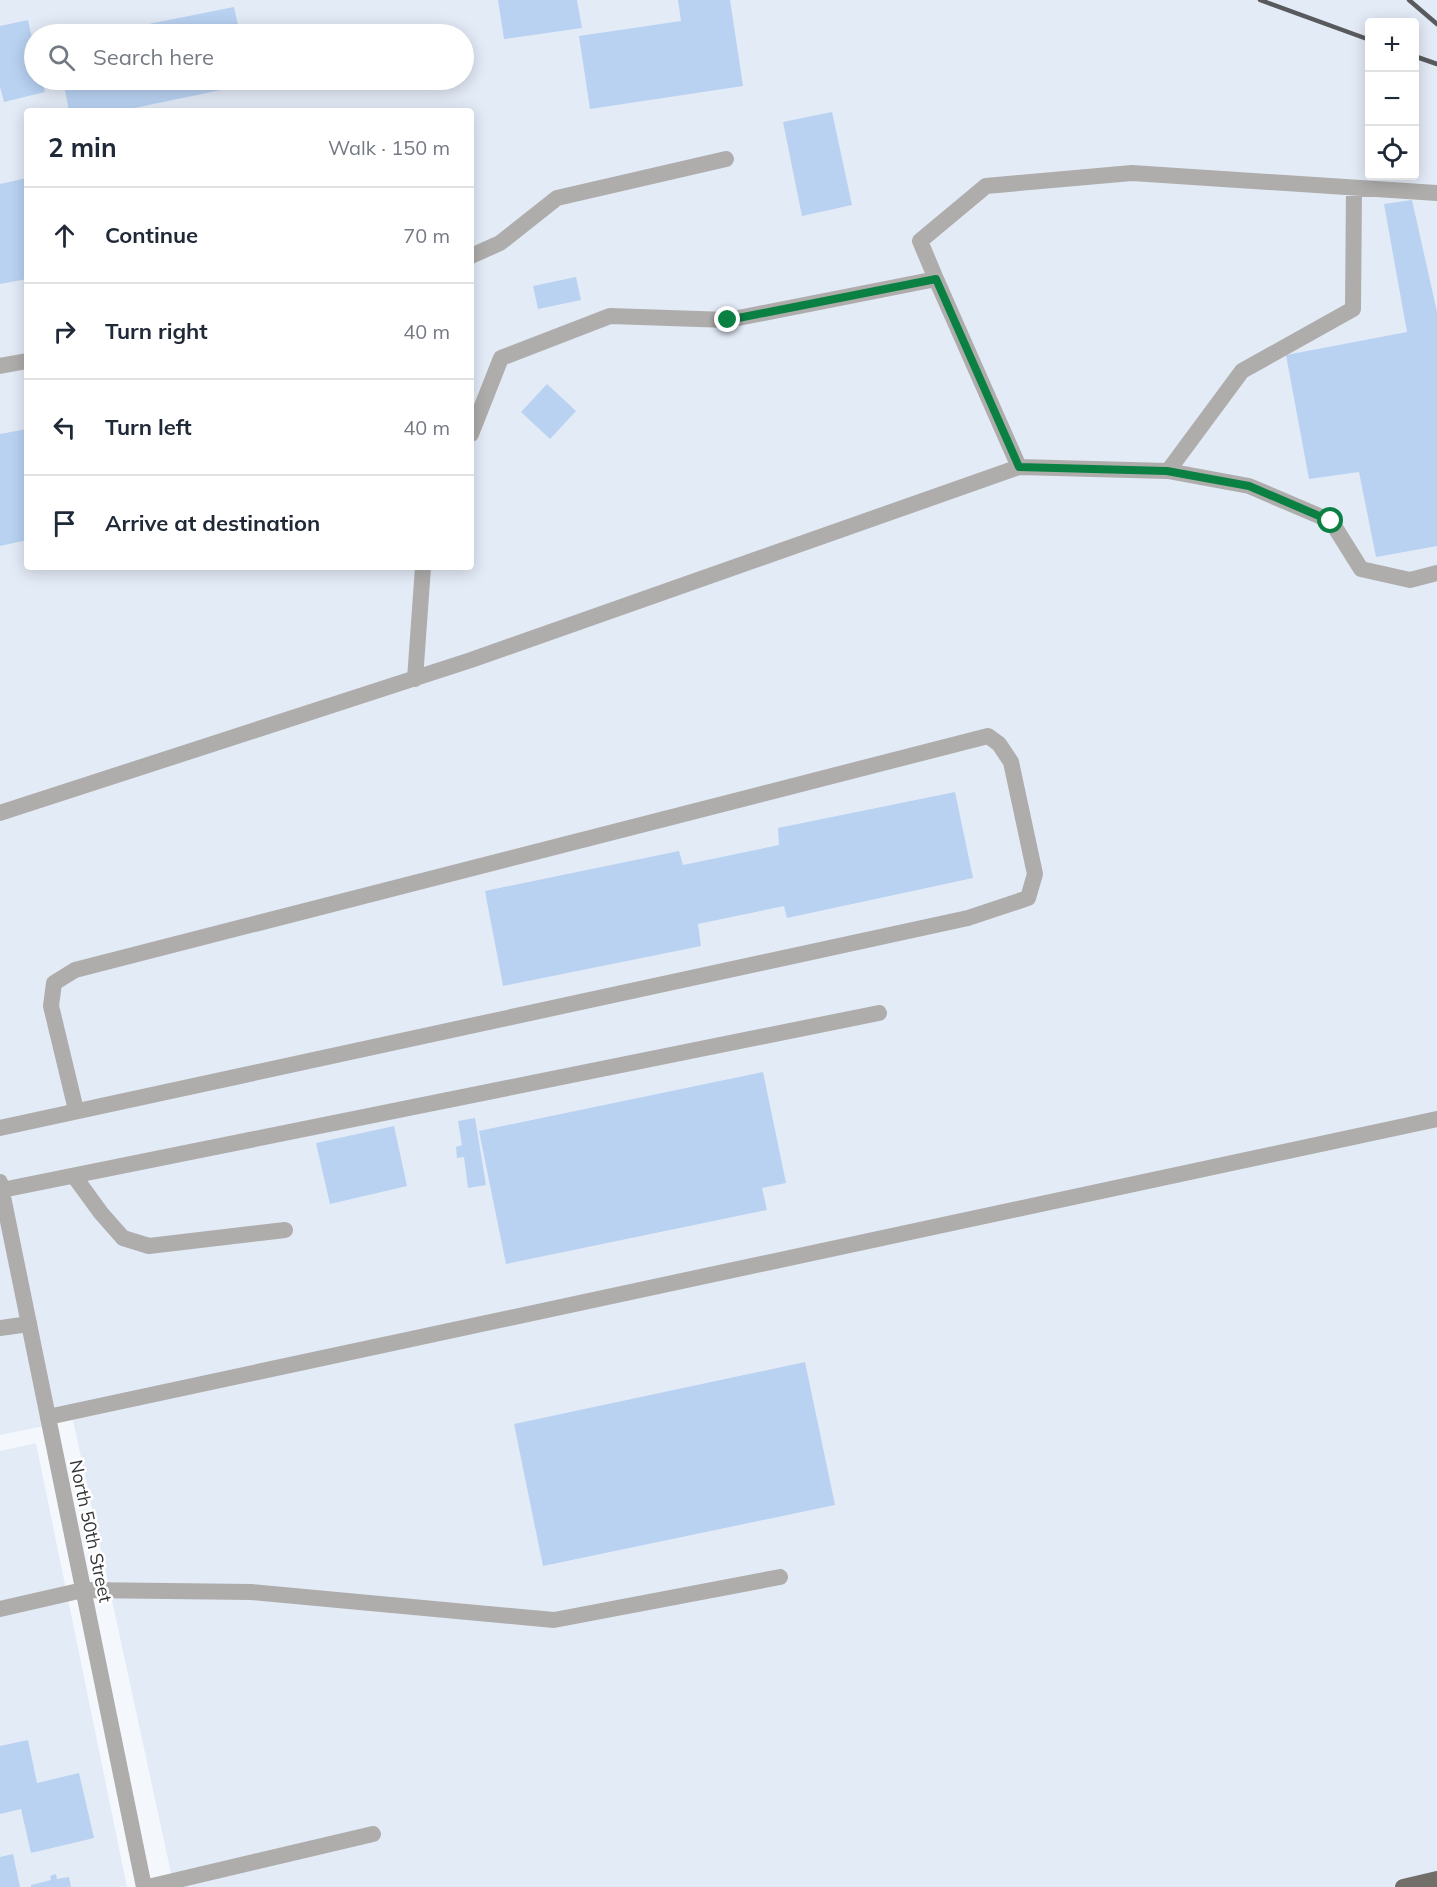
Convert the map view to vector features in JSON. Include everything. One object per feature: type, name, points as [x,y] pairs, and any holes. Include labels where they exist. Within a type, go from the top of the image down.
[{"type":"main road","points":[[1403,1887],[1437,1879]]},
{"type":"street","points":[[474,255],[500,243],[556,198],[726,159]]},
{"type":"street","points":[[1019,467],[920,241],[986,186],[1132,173],[1437,193]]},
{"type":"street","points":[[1167,471],[1242,371],[1353,309],[1354,188]]},
{"type":"street","points":[[474,426],[501,358],[610,316],[728,320],[936,279]]},
{"type":"street","points":[[0,366],[24,362]]},
{"type":"street","points":[[0,813],[415,679],[1019,467],[1167,471],[1249,486],[1331,521],[1361,569],[1410,580],[1437,573]]},
{"type":"street","points":[[415,679],[423,570]]},
{"type":"street","points":[[0,1128],[968,918],[1028,898],[1035,874],[1011,762],[999,744],[988,736],[75,970],[54,983],[51,1006],[76,1110]]},
{"type":"street","points":[[1,1186],[74,1176],[879,1013]]},
{"type":"street","points":[[48,1417],[1437,1119]]},
{"type":"street","points":[[74,1176],[123,1238],[149,1246],[285,1230]]},
{"type":"street","name":"North 50th Street","points":[[1,1186],[146,1887]]},
{"type":"street","points":[[0,1328],[29,1324]]},
{"type":"street","points":[[0,1609],[83,1590],[251,1592],[554,1620],[780,1577]]},
{"type":"street","points":[[146,1887],[373,1834]]},
{"type":"shaded area","points":[[0,0],[1437,0],[1437,1887],[174,1887],[73,1420],[0,1435]]},
{"type":"shaded area","points":[[36,1443],[127,1887],[0,1887],[0,1451]]},
{"type":"building","points":[[498,0],[577,0],[582,28],[504,39]]},
{"type":"building","points":[[678,0],[730,0],[743,86],[590,109],[579,36],[681,21]]},
{"type":"building","points":[[234,7],[238,24],[148,24]]},
{"type":"building","points":[[28,20],[29,24],[24,24],[24,90],[44,90],[45,92],[4,102],[0,87],[0,26]]},
{"type":"building","points":[[65,90],[221,90],[134,108],[68,108]]},
{"type":"building","points":[[832,112],[852,205],[802,216],[783,122]]},
{"type":"building","points":[[24,179],[24,280],[0,284],[0,184]]},
{"type":"building","points":[[1412,200],[1437,312],[1437,546],[1376,557],[1359,472],[1309,479],[1286,355],[1407,332],[1384,204]]},
{"type":"building","points":[[576,277],[581,300],[538,309],[533,286]]},
{"type":"building","points":[[547,384],[576,411],[550,439],[521,412]]},
{"type":"building","points":[[24,430],[24,541],[0,546],[0,434]]},
{"type":"building","points":[[955,792],[973,878],[787,918],[784,906],[698,924],[701,946],[503,986],[485,891],[679,851],[683,865],[779,845],[778,828]]},
{"type":"building","points":[[763,1072],[786,1183],[762,1188],[767,1210],[506,1264],[479,1131]]},
{"type":"building","points":[[475,1118],[486,1185],[468,1188],[464,1157],[457,1158],[456,1147],[462,1145],[458,1121]]},
{"type":"building","points":[[394,1126],[407,1186],[330,1204],[316,1143]]},
{"type":"building","points":[[805,1362],[835,1505],[543,1566],[514,1424]]},
{"type":"building","points":[[28,1740],[37,1783],[79,1773],[94,1838],[31,1853],[21,1809],[0,1814],[0,1746]]},
{"type":"building","points":[[13,1854],[20,1887],[0,1887],[0,1857]]},
{"type":"building","points":[[56,1874],[57,1879],[69,1877],[71,1887],[31,1887],[31,1885],[51,1880],[50,1876]]},
{"type":"railway","points":[[1260,0],[1365,38]]},
{"type":"railway","points":[[1409,0],[1437,24]]},
{"type":"railway","points":[[1419,58],[1437,64]]},
{"type":"route","points":[[728,320],[936,279],[1019,467],[1167,471],[1249,486],[1331,521]]}]
